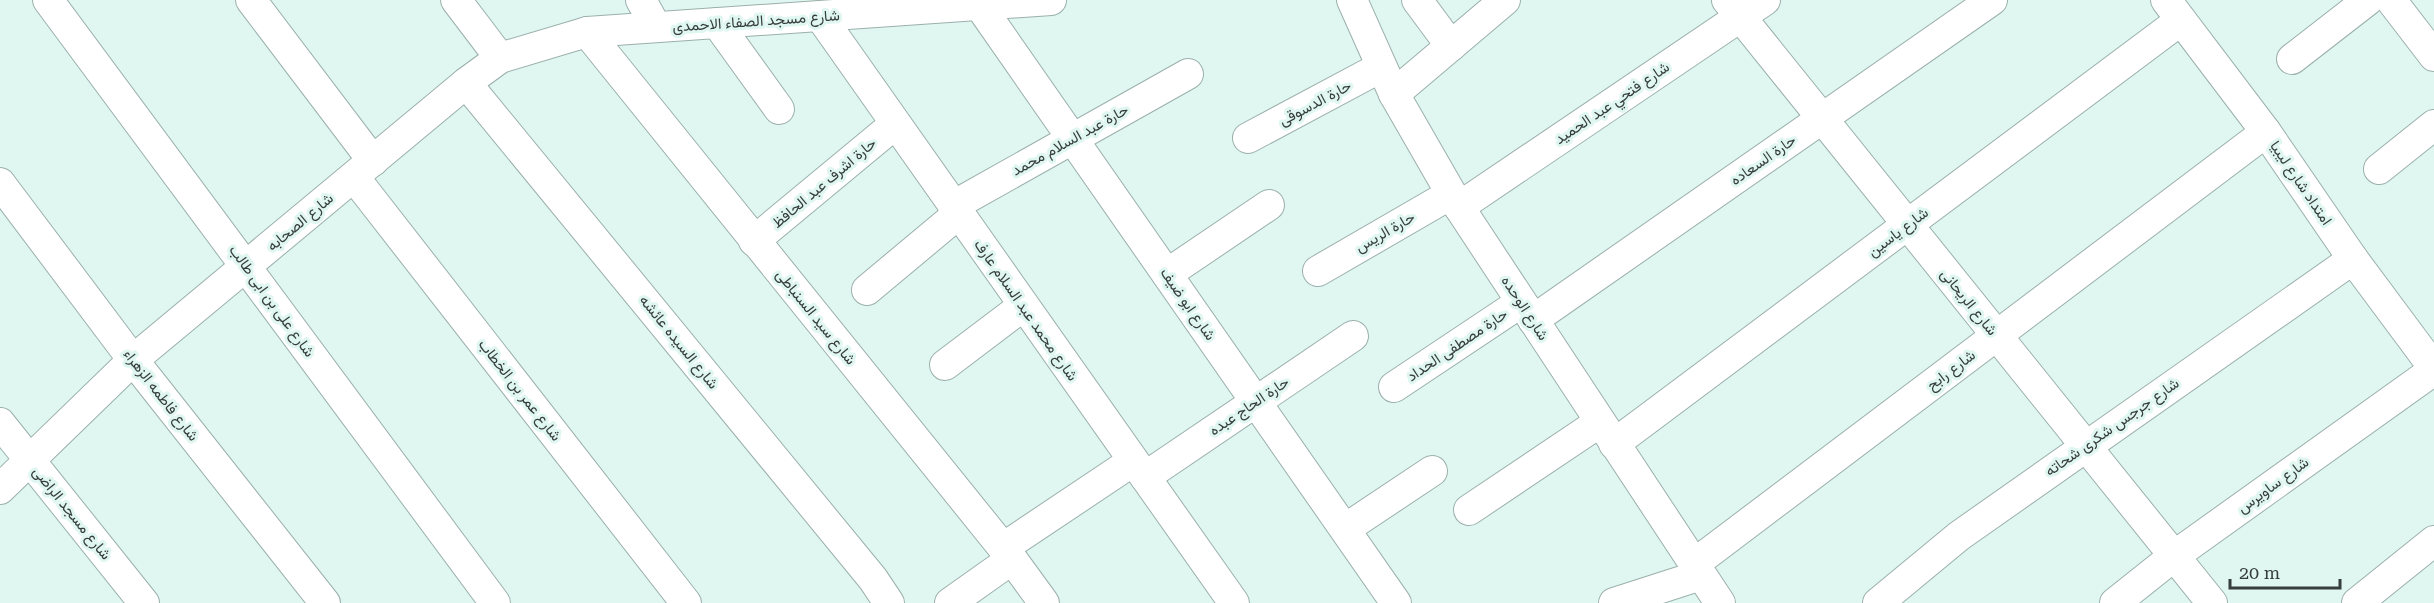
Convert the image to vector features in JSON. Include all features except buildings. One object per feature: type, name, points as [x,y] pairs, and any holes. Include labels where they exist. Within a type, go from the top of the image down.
[{"type":"street","name":"شارع على بن ابى طالب","points":[[48,0],[495,603]]},
{"type":"street","name":"شارع عمر بن الخطاب","points":[[251,0],[363,169],[686,603]]},
{"type":"street","points":[[456,0],[500,58]]},
{"type":"street","points":[[640,0],[656,27]]},
{"type":"street","name":"شارع مسجد الصفاء الاحمدى","points":[[500,58],[587,32],[717,23],[814,11],[1051,0]]},
{"type":"street","name":"شارع الوحده","points":[[1352,0],[1394,94],[1455,200],[1526,312],[1720,603]]},
{"type":"street","points":[[1418,0],[1451,46]]},
{"type":"street","points":[[1394,94],[1505,0]]},
{"type":"street","name":"شارع فتحي عبد الحميد","points":[[1455,200],[1733,8],[1765,0]]},
{"type":"street","name":"حارة السعاده","points":[[1526,312],[1822,119],[1992,0]]},
{"type":"street","points":[[2292,59],[2368,0]]},
{"type":"street","points":[[2391,0],[2434,56]]},
{"type":"street","name":"شارع ابو ضيف","points":[[963,4],[1072,138],[1396,603]]},
{"type":"street","name":"شارع الريحانى","points":[[1733,8],[2212,603]]},
{"type":"street","name":"امتداد شارع ليبيا","points":[[2173,10],[2266,132],[2353,260],[2434,369]]},
{"type":"street","name":"شارع ياسين","points":[[1469,510],[1607,433],[1907,225],[2173,10]]},
{"type":"street","name":"شارع محمد عبد السلام عارف","points":[[814,11],[1234,603]]},
{"type":"street","points":[[717,23],[779,109]]},
{"type":"street","name":"شارع سيد السنباطى","points":[[587,32],[1008,553],[1044,603]]},
{"type":"street","name":"شارع الصحابه","points":[[0,489],[134,360],[466,83],[500,58]]},
{"type":"street","name":"حارة الدسوقى","points":[[1248,138],[1381,68]]},
{"type":"street","name":"حارة عبد السلام محمد","points":[[867,290],[956,210],[1072,138],[1188,74]]},
{"type":"street","name":"شارع السيده عائشه","points":[[466,83],[873,579],[889,603]]},
{"type":"street","name":"حارة اشرف عبد الحافظ","points":[[754,241],[895,124]]},
{"type":"street","points":[[2379,169],[2434,125]]},
{"type":"street","name":"شارع رابح","points":[[1614,603],[1697,570],[1997,336],[2266,132]]},
{"type":"street","name":"شارع فاطمه الزهراء","points":[[0,183],[134,360],[325,603]]},
{"type":"street","name":"حارة الريس","points":[[1318,271],[1455,200]]},
{"type":"street","points":[[1167,274],[1269,205]]},
{"type":"street","name":"شارع جرجس شكرى شحاته","points":[[1878,603],[1959,536],[2353,260]]},
{"type":"street","points":[[945,365],[1023,306]]},
{"type":"street","name":"حارة مصطفى الحداد","points":[[1394,387],[1526,312]]},
{"type":"street","name":"حارة الحاج عبده","points":[[950,603],[1008,553],[1139,469],[1256,401],[1353,336]]},
{"type":"street","name":"شارع ساويرس","points":[[2115,603],[2174,556],[2434,369]]},
{"type":"street","name":"شارع مسجد الراضى","points":[[0,423],[144,603]]},
{"type":"street","points":[[1345,529],[1432,471]]},
{"type":"street","points":[[2357,603],[2434,541]]}]
